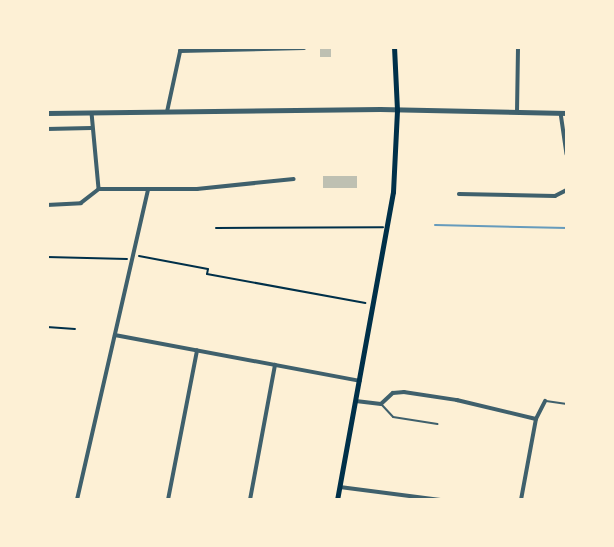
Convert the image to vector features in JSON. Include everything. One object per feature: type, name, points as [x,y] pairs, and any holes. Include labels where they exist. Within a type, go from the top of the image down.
[{"type":"main road","points":[[337,500],[393,191],[397,110],[394,47]]},
{"type":"street","points":[[517,112],[518,47]]},
{"type":"street","points":[[167,112],[181,49],[304,48]]},
{"type":"street","points":[[47,113],[397,110],[564,113],[567,154]]},
{"type":"street","points":[[92,113],[99,189]]},
{"type":"street","points":[[47,128],[92,128]]},
{"type":"street","points":[[47,205],[82,204],[99,189],[197,189],[293,179]]},
{"type":"street","points":[[77,500],[148,190]]},
{"type":"street","points":[[460,194],[555,195],[567,190]]},
{"type":"street","points":[[115,335],[360,381]]},
{"type":"street","points":[[168,500],[197,351]]},
{"type":"street","points":[[250,500],[275,365]]},
{"type":"street","points":[[356,401],[381,404],[393,393],[404,392],[457,400],[536,419]]},
{"type":"street","points":[[521,500],[536,419],[545,401]]},
{"type":"street","points":[[340,487],[442,500]]},
{"type":"lane","points":[[545,401],[567,404]]},
{"type":"lane","points":[[381,404],[393,417],[437,424]]},
{"type":"path","points":[[216,228],[384,227]]},
{"type":"path","points":[[47,257],[132,257],[208,269],[207,274],[370,304]]},
{"type":"path","points":[[47,327],[75,329]]},
{"type":"building","points":[[320,47],[331,47],[331,57],[320,57]]},
{"type":"building","points":[[323,176],[357,176],[357,188],[323,188]]},
{"type":"waterway","points":[[435,225],[567,228]]}]
